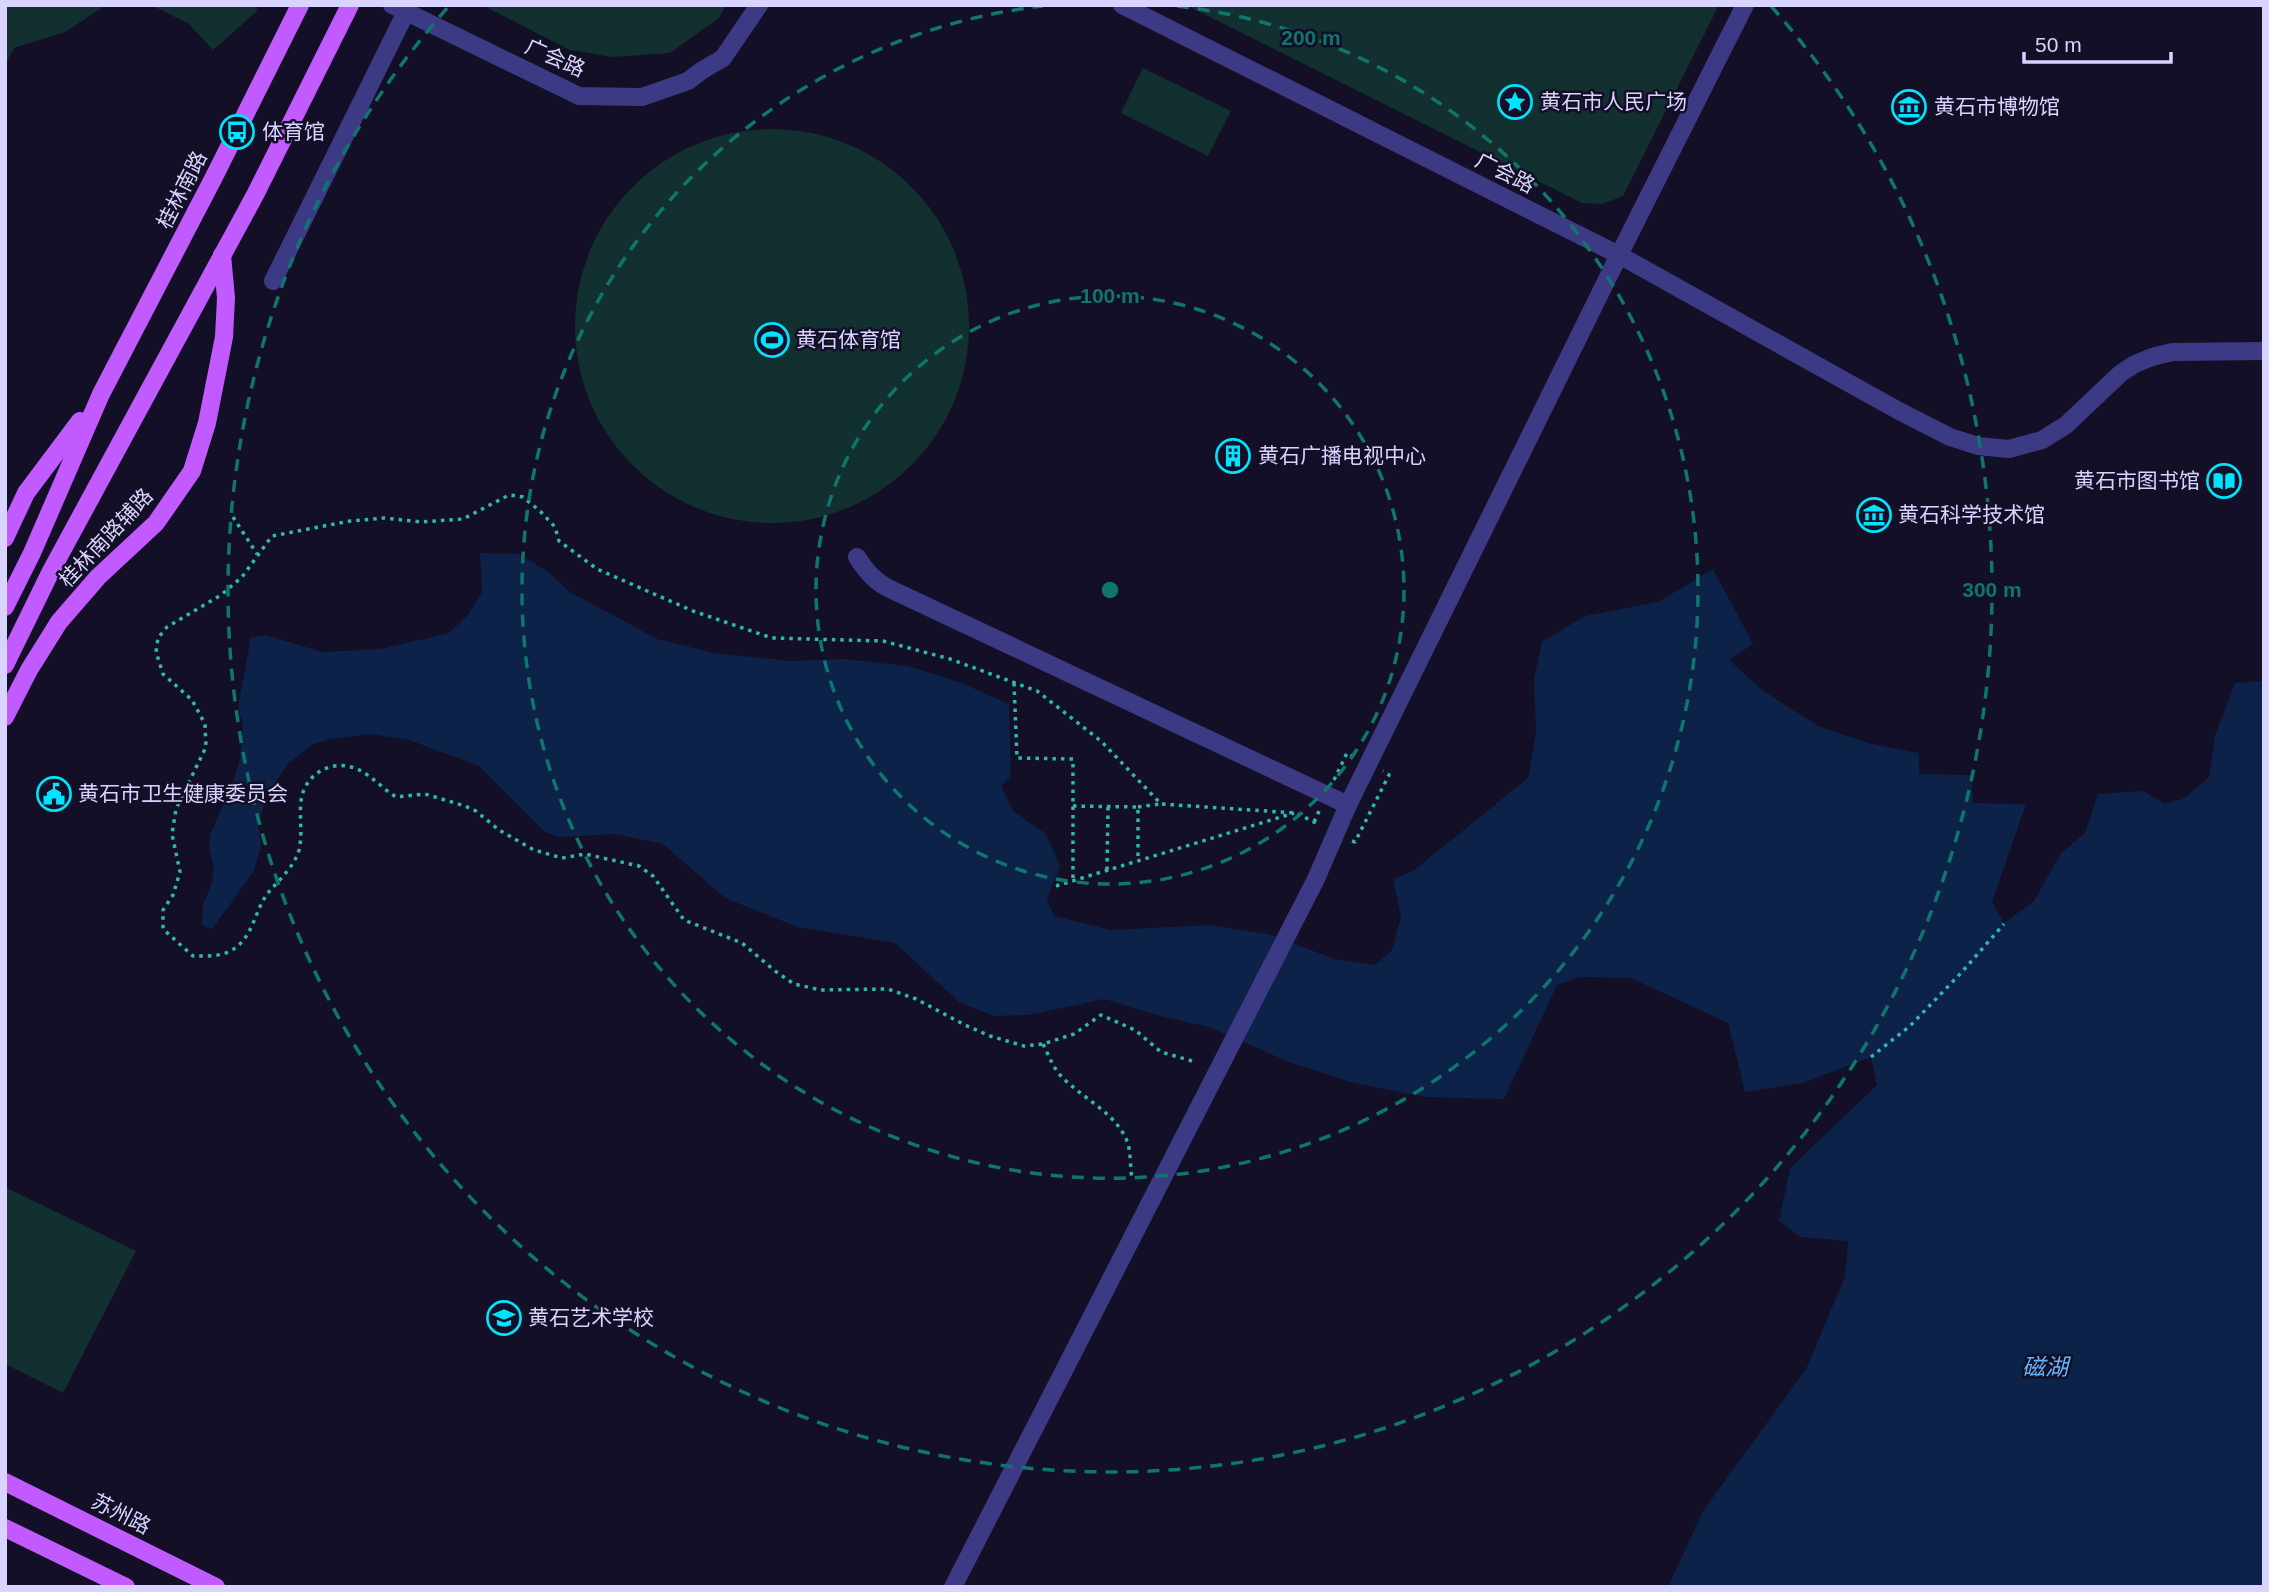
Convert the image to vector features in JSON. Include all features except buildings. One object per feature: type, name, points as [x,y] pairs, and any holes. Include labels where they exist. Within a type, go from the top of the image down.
[{"type":"main road","name":"桂林南路","points":[[102,394],[215,177],[300,5]]},
{"type":"main road","points":[[5,665],[51,571],[255,195],[350,5]]},
{"type":"main road","name":"桂林南路辅路","points":[[5,717],[29,670],[59,622],[98,577],[156,523],[192,471],[207,424],[224,337],[226,298],[222,254]]},
{"type":"main road","points":[[5,538],[26,493],[102,394]]},
{"type":"main road","points":[[5,607],[102,394]]},
{"type":"main road","name":"苏州路","points":[[5,1482],[216,1587]]},
{"type":"main road","points":[[5,1528],[126,1587]]},
{"type":"street","name":"广会路","points":[[399,9],[579,96],[642,97],[688,81],[723,58],[759,5]]},
{"type":"street","name":"广会路","points":[[1122,5],[1619,255],[1899,411],[1950,437],[1978,446],[2009,449],[2042,440],[2066,425],[2135,363],[2152,357],[2172,352],[2264,351]]},
{"type":"street","points":[[953,1587],[1316,879],[1368,763],[1745,5]]},
{"type":"street","points":[[273,281],[399,9]]},
{"type":"street","points":[[857,557],[879,583],[888,588],[1348,805]]},
{"type":"path","points":[[1161,804],[1101,741],[1037,691],[950,659],[883,641],[772,638],[693,611],[597,569],[559,541],[555,527],[523,497],[509,495],[463,519],[422,522],[384,518],[350,521],[272,536],[242,577],[221,595],[167,627],[158,638],[156,652],[163,674],[192,700],[205,724],[206,747],[176,809],[172,834],[180,872],[173,895],[163,910],[163,929],[193,956],[214,956],[231,951],[243,941],[268,894],[281,882],[298,852],[302,831],[300,805],[303,789],[312,776],[327,767],[339,766],[355,768],[396,797],[425,794],[466,806],[499,830],[534,849],[562,858],[586,855],[639,866],[653,876],[684,920],[742,943],[794,984],[821,990],[888,989],[916,999],[990,1036],[1024,1046],[1043,1044],[1074,1034],[1101,1015],[1135,1030],[1161,1052],[1192,1061]]},
{"type":"path","points":[[233,517],[257,554]]},
{"type":"path","points":[[1014,683],[1017,758],[1073,759],[1073,881]]},
{"type":"path","points":[[1073,806],[1138,807],[1161,804],[1296,813],[1314,822],[1336,833],[1355,842],[1390,775],[1347,753],[1314,822]]},
{"type":"path","points":[[1107,871],[1108,806]]},
{"type":"path","points":[[1138,807],[1138,861]]},
{"type":"path","points":[[1056,886],[1296,813]]},
{"type":"path","points":[[1871,1057],[1910,1026],[2004,924]]},
{"type":"path","points":[[1043,1044],[1062,1077],[1114,1121],[1128,1144],[1132,1179]]},
{"type":"green space","points":[[5,5],[106,5],[65,32],[14,48],[5,65]]},
{"type":"green space","points":[[151,5],[258,5],[256,12],[213,50],[189,24]]},
{"type":"green space","points":[[482,5],[726,5],[719,18],[670,53],[612,57],[570,50]]},
{"type":"green space","name":"黄石市人民广场","points":[[1186,5],[1719,5],[1623,196],[1602,204],[1582,203]]},
{"type":"green space","points":[[1143,68],[1231,111],[1208,156],[1121,113]]},
{"type":"green space","name":"黄石体育馆","points":[[772,129],[810,133],[847,144],[881,162],[911,187],[936,217],[954,251],[965,288],[969,326],[965,364],[954,401],[936,435],[911,465],[881,490],[847,508],[810,519],[772,523],[734,519],[697,508],[663,490],[633,465],[608,435],[590,401],[579,364],[575,326],[579,288],[590,251],[608,217],[633,187],[663,162],[697,144],[734,133]]},
{"type":"green space","points":[[5,1187],[136,1251],[63,1393],[5,1364]]},
{"type":"water","name":"磁湖","points":[[480,553],[518,554],[547,571],[570,592],[657,639],[714,653],[789,661],[844,659],[908,666],[959,682],[1009,704],[1011,776],[1001,786],[1013,811],[1046,834],[1060,866],[1047,899],[1054,916],[1111,930],[1210,925],[1268,934],[1335,959],[1375,965],[1392,950],[1401,917],[1393,879],[1413,871],[1528,778],[1536,733],[1534,680],[1542,642],[1585,616],[1658,602],[1713,569],[1753,644],[1729,660],[1762,690],[1818,726],[1868,743],[1919,753],[1919,774],[1971,775],[1973,803],[2026,804],[1992,902],[2004,923],[2034,901],[2061,853],[2085,833],[2098,794],[2143,791],[2165,804],[2185,798],[2209,777],[2215,736],[2235,683],[2264,681],[2264,1587],[1668,1587],[1703,1511],[1806,1369],[1845,1277],[1848,1241],[1801,1237],[1779,1221],[1790,1168],[1877,1085],[1871,1057],[1803,1083],[1745,1092],[1728,1023],[1631,978],[1580,977],[1557,985],[1504,1099],[1424,1097],[1350,1082],[1289,1062],[1209,1027],[1104,999],[1029,1015],[994,1016],[959,1002],[895,943],[798,927],[725,898],[663,844],[615,834],[559,837],[545,832],[479,766],[409,740],[371,734],[313,744],[288,764],[267,795],[258,824],[261,846],[254,871],[212,929],[202,925],[203,905],[212,882],[214,867],[209,847],[210,835],[233,783],[240,759],[243,726],[238,707],[251,637],[266,635],[322,652],[381,649],[449,633],[467,616],[482,592]]},
{"type":"place","name":"黄石市人民广场","points":[[1515,102]]},
{"type":"place","name":"黄石市博物馆","points":[[1909,107]]},
{"type":"place","name":"体育馆","points":[[237,132]]},
{"type":"place","name":"黄石体育馆","points":[[772,340]]},
{"type":"place","name":"黄石广播电视中心","points":[[1233,456]]},
{"type":"place","name":"黄石市图书馆","points":[[2224,481]]},
{"type":"place","name":"黄石科学技术馆","points":[[1874,515]]},
{"type":"place","name":"黄石市卫生健康委员会","points":[[54,794]]},
{"type":"place","name":"黄石艺术学校","points":[[504,1318]]}]
